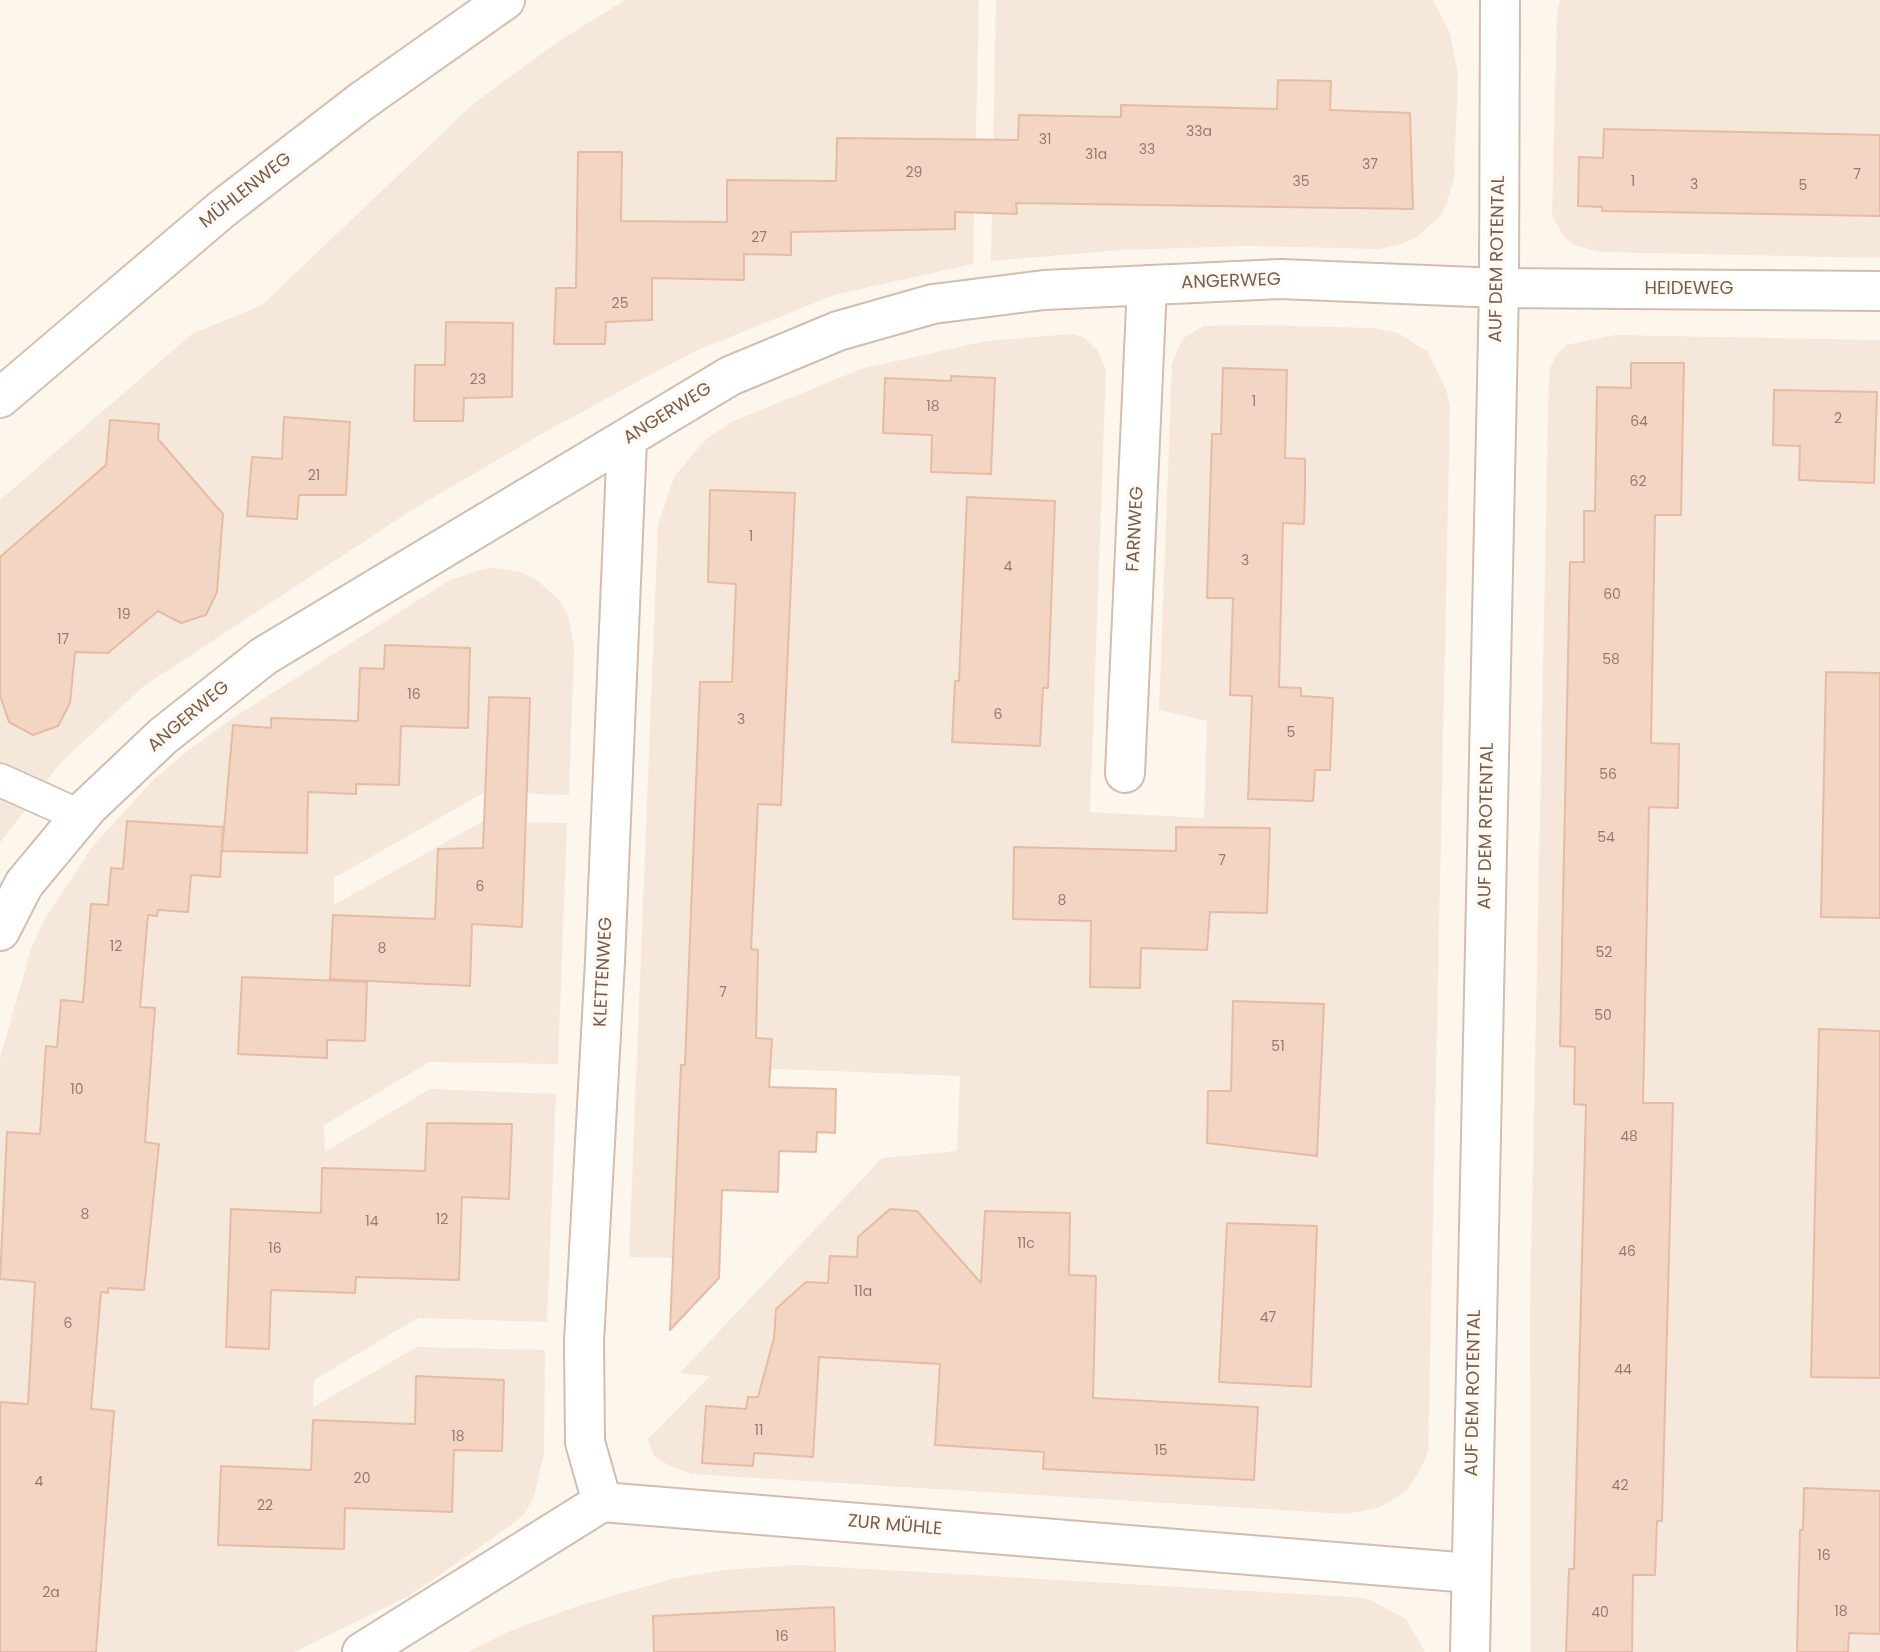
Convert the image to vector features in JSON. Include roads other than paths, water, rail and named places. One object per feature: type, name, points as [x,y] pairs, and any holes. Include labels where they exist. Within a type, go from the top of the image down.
[{"type":"street","name":"MÜHLENWEG","points":[[0,398],[222,209],[362,101],[505,0]]},
{"type":"street","name":"AUF DEM ROTENTAL","points":[[1470,1652],[1499,288],[1500,0]]},
{"type":"street","name":"ANGERWEG","points":[[0,931],[24,884],[80,816],[163,736],[264,656],[730,376],[838,331],[933,304],[1044,290],[1280,279],[1499,288]]},
{"type":"street","name":"FARNWEG","points":[[1125,773],[1147,285]]},
{"type":"street","name":"HEIDEWEG","points":[[1499,288],[1880,291]]},
{"type":"street","name":"KLETTENWEG","points":[[602,1502],[585,1442],[584,1341],[606,961],[627,440]]},
{"type":"street","name":"ZUR MÜHLE","points":[[602,1502],[1470,1573]]},
{"type":"street","points":[[362,1652],[602,1502]]},
{"type":"lane","points":[[0,780],[80,816]]}]
